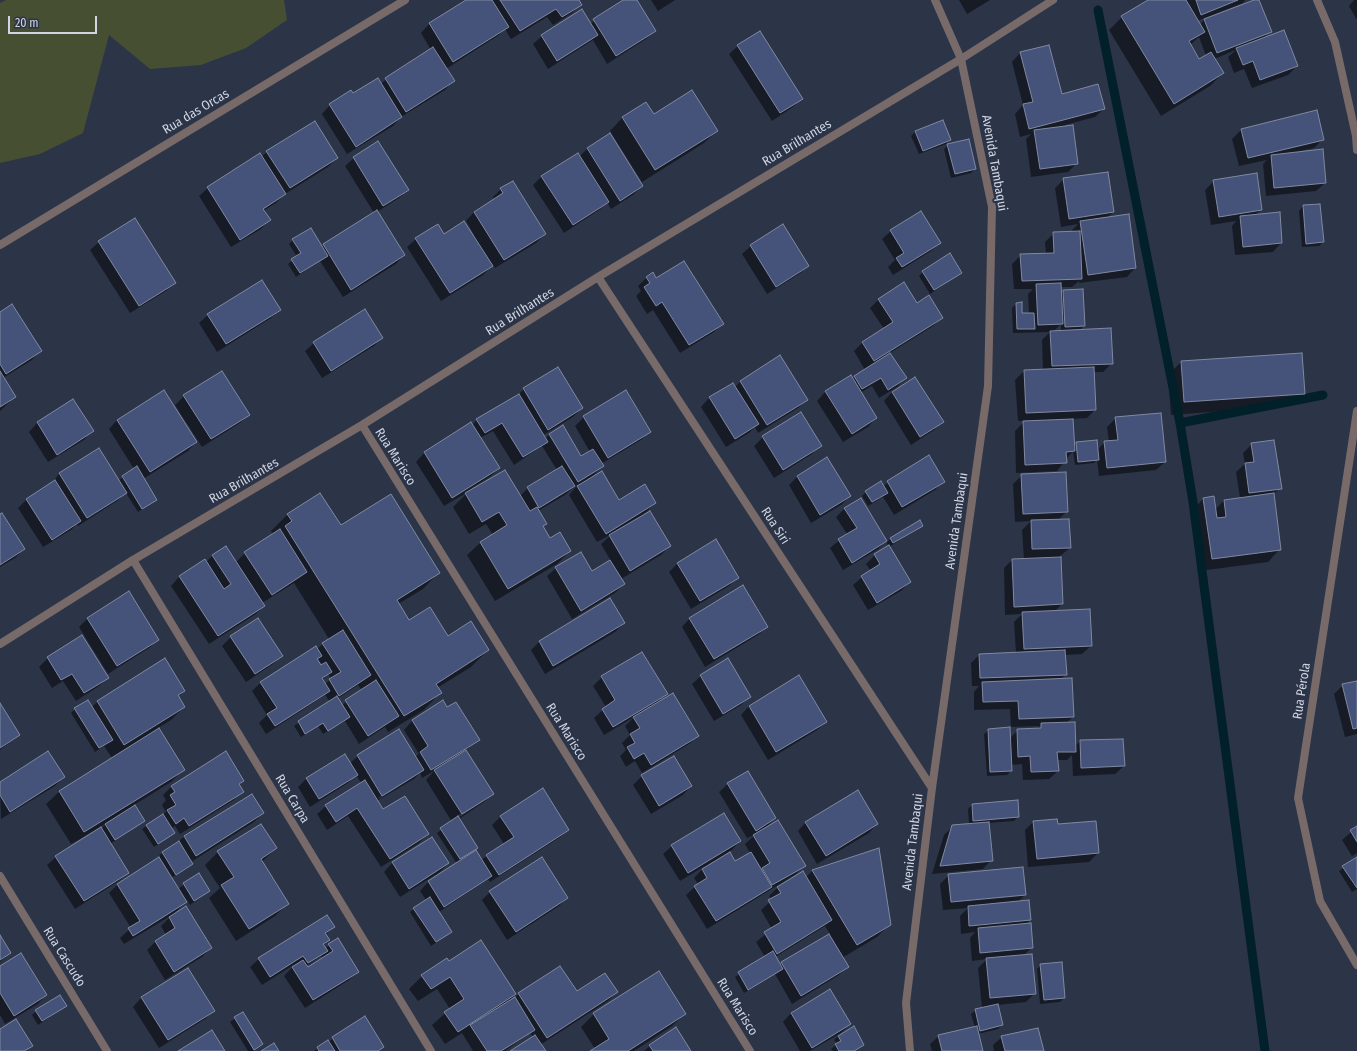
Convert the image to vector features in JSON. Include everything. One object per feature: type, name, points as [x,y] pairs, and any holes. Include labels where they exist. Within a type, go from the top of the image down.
[{"type":"street","name":"Rua das Orcas","points":[[0,245],[405,0]]},
{"type":"street","name":"Avenida Tambaqui","points":[[910,1051],[906,1003],[932,788],[988,386],[992,206],[961,59],[935,0]]},
{"type":"street","name":"Rua Brilhantes","points":[[0,644],[133,560],[362,425],[598,277],[961,59],[1053,0]]},
{"type":"street","points":[[1317,0],[1334,42],[1356,136],[1357,150]]},
{"type":"street","name":"Rua Siri","points":[[598,277],[932,788]]},
{"type":"street","name":"Rua Pérola","points":[[1357,411],[1298,798],[1320,901],[1357,965]]},
{"type":"street","name":"Rua Marisco","points":[[362,425],[750,1051]]},
{"type":"street","name":"Rua Carpa","points":[[133,560],[431,1051]]},
{"type":"street","name":"Rua Cascudo","points":[[0,876],[107,1051]]},
{"type":"green space","points":[[6,0],[284,0],[287,20],[246,48],[201,65],[150,69],[109,35],[83,133],[40,154],[0,163],[0,3]]},
{"type":"building","points":[[466,0],[492,0],[509,27],[453,62],[429,23]]},
{"type":"building","points":[[500,0],[579,0],[582,5],[562,17],[556,9],[520,31]]},
{"type":"building","points":[[623,0],[637,0],[656,31],[616,56],[593,19]]},
{"type":"building","points":[[1148,0],[1186,0],[1205,32],[1189,41],[1199,59],[1211,52],[1224,73],[1174,104],[1121,16]]},
{"type":"building","points":[[1196,0],[1238,0],[1201,15]]},
{"type":"building","points":[[1254,0],[1259,0],[1272,32],[1217,53],[1204,19]]},
{"type":"building","points":[[582,9],[598,35],[557,61],[541,35]]},
{"type":"building","points":[[1284,30],[1298,66],[1260,80],[1253,61],[1243,65],[1236,48]]},
{"type":"building","points":[[760,31],[803,99],[780,113],[737,45]]},
{"type":"building","points":[[1049,45],[1062,94],[1098,84],[1105,109],[1029,129],[1023,104],[1033,102],[1020,52]]},
{"type":"building","points":[[433,47],[455,81],[406,112],[385,78]]},
{"type":"building","points":[[378,78],[402,117],[356,147],[329,104],[351,90],[353,93]]},
{"type":"building","points":[[692,90],[718,131],[655,170],[622,117],[646,102],[654,114]]},
{"type":"building","points":[[1317,110],[1324,140],[1248,158],[1241,129]]},
{"type":"building","points":[[943,120],[951,140],[923,151],[915,131]]},
{"type":"building","points":[[315,121],[338,158],[290,188],[266,151]]},
{"type":"building","points":[[1073,125],[1078,164],[1040,169],[1034,130]]},
{"type":"building","points":[[610,133],[643,186],[620,201],[587,148]]},
{"type":"building","points":[[969,139],[976,169],[955,174],[947,144]]},
{"type":"building","points":[[378,141],[409,190],[383,206],[353,157]]},
{"type":"building","points":[[1323,149],[1326,183],[1274,188],[1271,155]]},
{"type":"building","points":[[260,153],[286,194],[263,209],[271,220],[240,240],[207,187]]},
{"type":"building","points":[[578,153],[609,202],[573,225],[541,176]]},
{"type":"building","points":[[1108,172],[1114,212],[1069,219],[1063,178]]},
{"type":"building","points":[[1257,173],[1262,210],[1219,217],[1213,180]]},
{"type":"building","points":[[513,181],[546,234],[504,260],[474,212],[503,193],[500,188]]},
{"type":"building","points":[[1320,204],[1324,242],[1306,244],[1303,205]]},
{"type":"building","points":[[377,210],[405,255],[351,290],[323,244]]},
{"type":"building","points":[[921,211],[941,243],[902,267],[896,258],[904,253],[890,230]]},
{"type":"building","points":[[1280,212],[1282,243],[1243,247],[1240,216]]},
{"type":"building","points":[[1129,214],[1136,268],[1088,275],[1080,221]]},
{"type":"building","points":[[135,218],[176,283],[139,306],[98,241]]},
{"type":"building","points":[[464,221],[493,266],[450,293],[415,238],[438,224],[444,234]]},
{"type":"building","points":[[783,224],[809,266],[776,287],[750,245]]},
{"type":"building","points":[[311,228],[328,256],[300,273],[291,259],[301,253],[292,239]]},
{"type":"building","points":[[1080,231],[1082,279],[1022,281],[1020,254],[1054,253],[1053,232]]},
{"type":"building","points":[[950,253],[962,273],[934,290],[922,271]]},
{"type":"building","points":[[684,261],[724,324],[689,345],[662,302],[656,306],[644,287],[650,283],[646,277],[653,272],[656,278]]},
{"type":"building","points":[[262,280],[281,310],[226,344],[207,314]]},
{"type":"building","points":[[904,282],[917,303],[929,295],[943,318],[874,361],[862,342],[893,322],[878,299]]},
{"type":"building","points":[[1061,283],[1063,324],[1038,325],[1036,284]]},
{"type":"building","points":[[1083,289],[1085,326],[1065,327],[1063,290]]},
{"type":"building","points":[[1022,302],[1022,313],[1034,313],[1035,329],[1017,329],[1016,303]]},
{"type":"building","points":[[12,304],[42,351],[6,374],[0,364],[0,312]]},
{"type":"building","points":[[365,309],[383,338],[331,371],[313,342]]},
{"type":"building","points":[[1111,328],[1113,364],[1052,366],[1050,331]]},
{"type":"building","points":[[890,353],[907,378],[888,390],[881,378],[862,389],[854,376]]},
{"type":"building","points":[[1302,353],[1305,394],[1184,402],[1181,361]]},
{"type":"building","points":[[780,355],[808,400],[767,425],[740,381]]},
{"type":"building","points":[[558,367],[583,408],[548,430],[523,388]]},
{"type":"building","points":[[1094,367],[1096,410],[1026,413],[1024,370]]},
{"type":"building","points":[[0,371],[16,397],[0,407]]},
{"type":"building","points":[[222,371],[250,415],[211,439],[183,395]]},
{"type":"building","points":[[851,375],[877,418],[852,434],[825,391]]},
{"type":"building","points":[[915,377],[944,422],[920,437],[892,392]]},
{"type":"building","points":[[733,383],[759,424],[735,439],[709,397]]},
{"type":"building","points":[[164,390],[197,442],[150,472],[117,420]]},
{"type":"building","points":[[626,390],[651,432],[608,458],[583,416]]},
{"type":"building","points":[[519,394],[548,442],[523,457],[502,423],[485,433],[476,419]]},
{"type":"building","points":[[73,399],[94,431],[57,455],[37,422]]},
{"type":"building","points":[[801,412],[822,446],[783,470],[762,436]]},
{"type":"building","points":[[1161,413],[1166,462],[1107,468],[1104,441],[1118,440],[1115,417]]},
{"type":"building","points":[[1073,419],[1075,451],[1066,452],[1067,463],[1025,465],[1023,421]]},
{"type":"building","points":[[471,422],[500,468],[452,498],[424,452]]},
{"type":"building","points":[[563,425],[581,456],[593,449],[604,466],[578,482],[549,434]]},
{"type":"building","points":[[1097,440],[1099,460],[1078,462],[1076,442]]},
{"type":"building","points":[[1274,440],[1282,489],[1249,493],[1245,463],[1254,462],[1251,443]]},
{"type":"building","points":[[99,448],[127,493],[87,518],[59,473]]},
{"type":"building","points":[[929,455],[945,482],[902,507],[887,481]]},
{"type":"building","points":[[827,457],[851,496],[820,515],[797,476]]},
{"type":"building","points":[[137,466],[157,500],[142,509],[122,476]]},
{"type":"building","points":[[562,466],[575,486],[539,508],[527,487]]},
{"type":"building","points":[[505,470],[530,511],[537,507],[547,524],[543,526],[550,538],[560,532],[571,551],[508,589],[480,542],[507,525],[499,512],[482,522],[465,493]]},
{"type":"building","points":[[602,471],[619,500],[645,484],[656,503],[606,534],[577,486]]},
{"type":"building","points":[[1066,472],[1068,512],[1023,514],[1021,474]]},
{"type":"building","points":[[55,480],[81,521],[52,540],[26,499]]},
{"type":"building","points":[[881,481],[888,493],[872,502],[865,491]]},
{"type":"building","points":[[320,493],[341,525],[391,494],[440,573],[397,600],[409,620],[430,607],[448,636],[471,621],[489,650],[436,684],[442,693],[404,716],[285,526],[292,521],[287,514]]},
{"type":"building","points":[[1274,493],[1281,550],[1212,559],[1203,498],[1214,496],[1217,518],[1226,517],[1224,500]]},
{"type":"building","points":[[861,498],[887,541],[852,563],[838,539],[857,528],[844,508]]},
{"type":"building","points":[[650,511],[671,546],[630,571],[609,535]]},
{"type":"building","points":[[2,513],[25,549],[0,565],[0,514]]},
{"type":"building","points":[[1069,519],[1071,548],[1032,549],[1031,520]]},
{"type":"building","points":[[920,520],[923,526],[893,543],[890,538]]},
{"type":"building","points":[[280,529],[307,572],[272,595],[244,552]]},
{"type":"building","points":[[716,539],[739,578],[700,601],[677,563]]},
{"type":"building","points":[[889,545],[911,582],[877,603],[861,576],[880,564],[874,554]]},
{"type":"building","points":[[226,546],[265,606],[218,636],[179,576],[205,559],[224,589],[231,584],[212,555]]},
{"type":"building","points":[[581,552],[592,571],[610,560],[625,584],[581,611],[555,567]]},
{"type":"building","points":[[1061,557],[1063,604],[1014,607],[1012,559]]},
{"type":"building","points":[[743,585],[768,627],[714,659],[689,618]]},
{"type":"building","points":[[129,591],[159,640],[117,666],[87,618]]},
{"type":"building","points":[[610,598],[625,623],[553,666],[539,641]]},
{"type":"building","points":[[1090,609],[1092,646],[1024,649],[1022,612]]},
{"type":"building","points":[[258,618],[283,656],[255,674],[230,636]]},
{"type":"building","points":[[343,630],[371,675],[339,696],[329,679],[341,672],[322,643]]},
{"type":"building","points":[[82,635],[109,678],[84,693],[72,674],[61,680],[47,657]]},
{"type":"building","points":[[316,646],[322,656],[317,659],[321,665],[326,662],[332,672],[322,678],[330,691],[275,726],[267,714],[277,708],[260,682]]},
{"type":"building","points":[[1065,650],[1067,675],[980,678],[979,654]]},
{"type":"building","points":[[642,652],[668,694],[613,727],[602,709],[615,700],[601,676]]},
{"type":"building","points":[[165,658],[185,691],[178,695],[185,707],[124,745],[97,701]]},
{"type":"building","points":[[728,658],[751,697],[723,714],[700,675]]},
{"type":"building","points":[[799,675],[827,722],[776,752],[749,706]]},
{"type":"building","points":[[1072,678],[1074,717],[1019,719],[1018,701],[983,702],[982,682]]},
{"type":"building","points":[[376,680],[399,716],[368,736],[345,700]]},
{"type":"building","points":[[1357,681],[1357,728],[1353,729],[1342,684]]},
{"type":"building","points":[[673,693],[699,736],[651,765],[644,753],[634,759],[627,747],[635,743],[630,734],[640,728],[633,717]]},
{"type":"building","points":[[337,696],[350,717],[328,731],[323,723],[305,734],[298,721]]},
{"type":"building","points":[[88,700],[113,740],[99,748],[74,708]]},
{"type":"building","points":[[443,700],[447,707],[456,702],[480,740],[431,770],[420,752],[428,746],[412,720]]},
{"type":"building","points":[[0,703],[20,735],[0,748]]},
{"type":"building","points":[[1075,722],[1076,752],[1057,752],[1059,771],[1031,772],[1030,756],[1018,757],[1017,729],[1041,728],[1041,723]]},
{"type":"building","points":[[1010,727],[1012,771],[990,772],[988,729]]},
{"type":"building","points":[[159,728],[185,770],[84,832],[59,791]]},
{"type":"building","points":[[399,729],[424,770],[382,796],[357,755]]},
{"type":"building","points":[[1123,739],[1125,766],[1081,768],[1080,740]]},
{"type":"building","points":[[466,750],[494,794],[462,814],[434,770]]},
{"type":"building","points":[[48,751],[65,777],[10,812],[0,795],[0,782]]},
{"type":"building","points":[[226,751],[244,781],[239,784],[244,792],[189,826],[184,818],[176,824],[167,810],[176,805],[170,795],[175,792],[171,786]]},
{"type":"building","points":[[345,754],[358,775],[319,799],[306,778]]},
{"type":"building","points":[[674,756],[692,786],[659,806],[641,775]]},
{"type":"building","points":[[748,771],[776,818],[756,831],[727,783]]},
{"type":"building","points":[[365,780],[383,809],[405,796],[429,834],[390,859],[357,808],[336,822],[325,805]]},
{"type":"building","points":[[543,788],[569,830],[499,875],[486,855],[514,837],[500,816]]},
{"type":"building","points":[[858,790],[878,824],[826,856],[805,822]]},
{"type":"building","points":[[252,794],[264,813],[196,856],[184,836]]},
{"type":"building","points":[[1018,800],[1019,817],[973,821],[972,804]]},
{"type":"building","points":[[135,805],[145,821],[115,840],[105,824]]},
{"type":"building","points":[[724,813],[741,841],[688,873],[671,845]]},
{"type":"building","points":[[163,814],[175,833],[158,844],[146,825]]},
{"type":"building","points":[[458,816],[478,848],[460,859],[440,828]]},
{"type":"building","points":[[1057,819],[1058,824],[1096,821],[1099,853],[1037,859],[1033,821]]},
{"type":"building","points":[[778,820],[806,866],[772,885],[762,868],[770,863],[753,835]]},
{"type":"building","points":[[989,822],[993,861],[940,866],[952,825]]},
{"type":"building","points":[[261,824],[277,848],[261,859],[289,904],[249,929],[221,885],[234,877],[217,851]]},
{"type":"building","points":[[1357,826],[1357,842],[1350,830]]},
{"type":"building","points":[[101,827],[129,873],[84,901],[55,856]]},
{"type":"building","points":[[432,837],[449,863],[409,889],[392,862]]},
{"type":"building","points":[[179,841],[193,864],[176,875],[162,852]]},
{"type":"building","points":[[879,848],[891,925],[857,945],[812,870]]},
{"type":"building","points":[[476,850],[492,876],[444,907],[428,881]]},
{"type":"building","points":[[730,852],[735,861],[751,852],[772,887],[716,921],[694,886],[707,878],[702,869]]},
{"type":"building","points":[[159,857],[187,902],[133,936],[128,928],[140,921],[117,884]]},
{"type":"building","points":[[542,857],[568,898],[516,932],[489,891]]},
{"type":"building","points":[[1357,857],[1357,888],[1342,866]]},
{"type":"building","points":[[1023,867],[1026,895],[951,902],[948,874]]},
{"type":"building","points":[[803,871],[832,920],[777,954],[764,932],[781,922],[768,900],[781,893],[777,887]]},
{"type":"building","points":[[199,873],[210,891],[194,901],[183,883]]},
{"type":"building","points":[[430,897],[452,932],[436,942],[413,908]]},
{"type":"building","points":[[1029,900],[1031,920],[969,926],[968,906]]},
{"type":"building","points":[[186,906],[212,948],[174,972],[155,941],[175,928],[169,917]]},
{"type":"building","points":[[327,915],[335,927],[325,933],[330,940],[323,944],[328,951],[308,963],[303,956],[270,977],[258,958]]},
{"type":"building","points":[[1031,923],[1033,948],[980,953],[978,928]]},
{"type":"building","points":[[829,934],[849,967],[801,996],[781,962]]},
{"type":"building","points":[[0,935],[11,953],[0,960]]},
{"type":"building","points":[[338,938],[359,972],[313,1000],[292,967],[303,960],[308,967],[333,951],[328,944]]},
{"type":"building","points":[[481,940],[516,994],[458,1032],[444,1012],[464,999],[450,977],[431,989],[421,975],[447,958],[449,961]]},
{"type":"building","points":[[773,951],[783,969],[748,990],[738,972]]},
{"type":"building","points":[[21,953],[47,995],[14,1016],[0,993],[0,966]]},
{"type":"building","points":[[1032,954],[1036,994],[990,998],[986,958]]},
{"type":"building","points":[[1062,962],[1065,998],[1044,1000],[1040,964]]},
{"type":"building","points":[[560,966],[577,991],[605,973],[618,992],[547,1038],[518,993]]},
{"type":"building","points":[[188,968],[215,1011],[168,1040],[141,997]]},
{"type":"building","points":[[659,971],[686,1014],[628,1051],[590,1051],[609,1039],[593,1013]]},
{"type":"building","points":[[830,989],[851,1024],[812,1048],[791,1013]]},
{"type":"building","points":[[60,995],[67,1006],[42,1021],[35,1010]]},
{"type":"building","points":[[515,997],[535,1030],[501,1051],[487,1051],[470,1025]]},
{"type":"building","points":[[998,1004],[1003,1025],[980,1031],[975,1009]]},
{"type":"building","points":[[243,1012],[263,1044],[254,1050],[234,1017]]},
{"type":"building","points":[[365,1016],[384,1047],[378,1051],[340,1051],[332,1037]]},
{"type":"building","points":[[16,1019],[33,1046],[24,1051],[0,1051],[0,1029]]},
{"type":"building","points":[[854,1026],[864,1045],[854,1051],[839,1051],[835,1044],[841,1041],[838,1036]]},
{"type":"building","points":[[977,1026],[983,1051],[942,1051],[938,1035]]},
{"type":"building","points":[[676,1027],[691,1051],[653,1051],[649,1045]]},
{"type":"building","points":[[1038,1028],[1044,1051],[1005,1051],[1001,1036]]},
{"type":"building","points":[[212,1030],[225,1051],[178,1051]]},
{"type":"building","points":[[535,1035],[546,1051],[510,1051]]},
{"type":"building","points":[[328,1040],[335,1051],[319,1051],[317,1047]]},
{"type":"building","points":[[274,1043],[279,1051],[261,1051]]},
{"type":"waterway","points":[[1098,10],[1180,423],[1193,502],[1265,1051]]},
{"type":"waterway","points":[[1180,423],[1323,395]]}]
